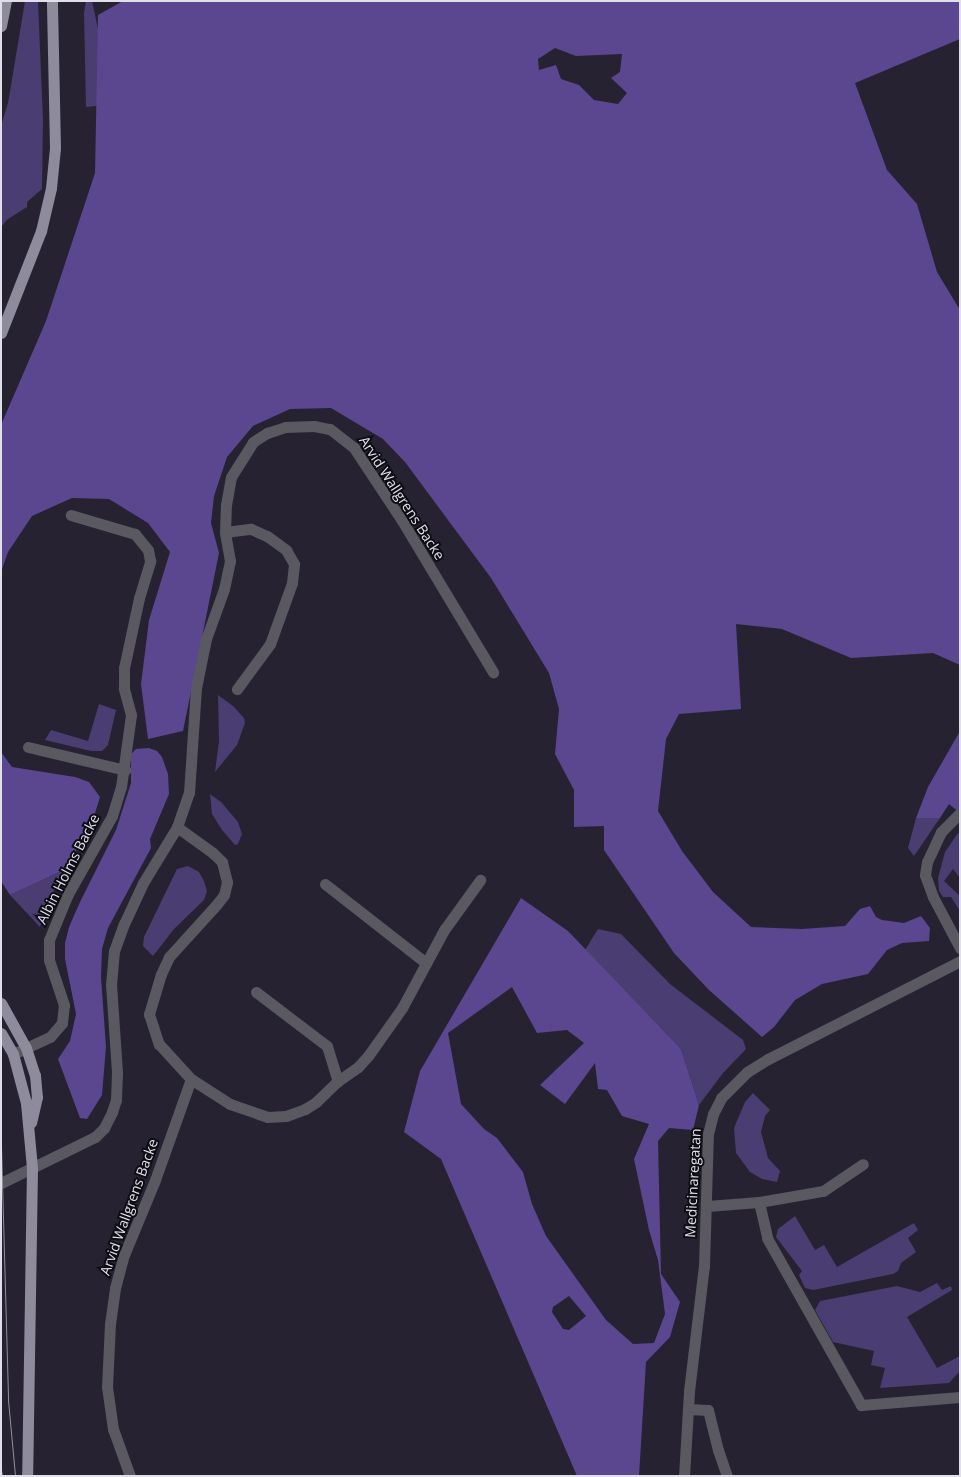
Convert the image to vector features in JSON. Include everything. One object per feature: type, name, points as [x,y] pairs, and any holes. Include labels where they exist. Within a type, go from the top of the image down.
[{"type":"main road","points":[[1,26],[6,1]]},
{"type":"main road","points":[[1,333],[41,231],[51,188],[55,124],[52,1]]},
{"type":"main road","points":[[1,1003],[26,1048],[35,1075],[37,1097],[30,1127]]},
{"type":"main road","points":[[1,1034],[12,1054],[30,1127],[32,1168],[27,1476]]},
{"type":"street","name":"Arvid Wallgrens Backe","points":[[1,1183],[95,1137],[104,1128],[112,1112],[116,1100],[117,1072],[111,985],[114,951],[124,924],[143,883],[177,828],[189,794],[196,688],[206,639],[224,589],[230,561],[225,532],[226,505],[231,477],[253,442],[286,427],[314,426],[330,429],[354,448],[401,519],[493,672]]},
{"type":"street","name":"Albin Holms Backe","points":[[12,1054],[50,1037],[62,1023],[64,1005],[49,960],[49,940],[68,894],[112,816],[125,770],[131,715],[124,688],[124,668],[139,598],[150,561],[148,550],[135,534],[71,515]]},
{"type":"street","points":[[225,532],[251,529],[267,536],[286,550],[294,564],[292,583],[270,644],[237,689]]},
{"type":"street","points":[[28,747],[125,770]]},
{"type":"street","points":[[960,814],[942,832],[936,842],[925,875],[933,897],[960,948]]},
{"type":"street","points":[[177,828],[213,852],[222,862],[227,882],[224,895],[169,957],[152,998],[150,1024],[159,1044],[191,1079],[230,1104],[268,1118],[286,1116],[305,1109],[316,1102],[338,1081],[358,1067],[368,1056],[402,1008],[444,930],[480,880]]},
{"type":"street","points":[[325,884],[426,963]]},
{"type":"street","name":"Medicinaregatan","points":[[684,1476],[688,1409],[701,1305],[708,1206],[708,1134],[713,1114],[730,1086],[746,1072],[768,1059],[960,962]]},
{"type":"street","points":[[256,992],[327,1046],[338,1081]]},
{"type":"street","name":"Arvid Wallgrens Backe","points":[[129,1471],[114,1429],[107,1387],[110,1324],[115,1288],[124,1255],[155,1180],[191,1079]]},
{"type":"street","points":[[708,1206],[760,1202],[823,1191],[863,1164]]},
{"type":"street","points":[[760,1202],[767,1238],[861,1405],[960,1397]]},
{"type":"street","points":[[688,1409],[708,1410],[718,1450],[727,1476]]},
{"type":"shaded area","points":[[25,1],[38,1],[43,120],[42,189],[27,202],[27,207],[8,219],[1,227],[1,126],[8,103]]},
{"type":"shaded area","points":[[86,1],[92,1],[114,104],[86,107],[84,13]]},
{"type":"shaded area","points":[[123,1],[960,1],[960,39],[855,83],[887,170],[917,204],[937,272],[960,310],[960,665],[933,653],[851,658],[782,629],[736,624],[741,709],[679,714],[666,739],[658,811],[682,851],[713,892],[751,927],[802,929],[845,926],[860,909],[870,906],[876,917],[882,920],[904,923],[921,916],[930,928],[929,941],[902,943],[887,950],[868,974],[822,984],[795,1000],[774,1027],[762,1037],[709,990],[674,953],[604,850],[604,826],[574,827],[574,790],[555,754],[559,709],[549,673],[491,578],[405,462],[383,439],[331,408],[290,409],[253,426],[227,457],[214,496],[211,523],[219,553],[183,731],[148,739],[141,684],[149,620],[170,552],[148,523],[109,499],[72,498],[32,516],[8,552],[1,572],[1,425],[46,321],[95,173],[98,15]],"holes":[[[555,48],[576,56],[622,54],[620,72],[611,78],[627,93],[618,104],[594,100],[579,85],[561,79],[556,65],[539,70],[538,59]]]},
{"type":"shaded area","points":[[218,695],[233,706],[244,718],[245,723],[237,745],[215,772],[219,741]]},
{"type":"shaded area","points":[[99,704],[116,710],[108,745],[102,751],[91,751],[45,740],[51,730],[88,741]]},
{"type":"shaded area","points":[[960,731],[960,813],[949,804],[940,818],[916,818],[928,787]]},
{"type":"shaded area","points":[[149,748],[157,751],[162,757],[168,774],[169,794],[150,839],[151,848],[108,928],[102,949],[101,977],[106,1047],[102,1095],[87,1119],[80,1118],[58,1059],[70,1041],[76,1014],[65,959],[65,943],[69,927],[80,902],[116,830],[131,783],[131,754],[136,749]]},
{"type":"shaded area","points":[[1,752],[12,767],[75,777],[89,782],[100,797],[91,826],[64,870],[10,895],[1,881]]},
{"type":"shaded area","points":[[210,794],[221,802],[238,822],[242,834],[238,844],[235,845],[222,830],[212,814]]},
{"type":"shaded area","points":[[916,818],[940,818],[914,856],[908,848]]},
{"type":"shaded area","points":[[958,833],[960,835],[960,878],[953,869],[944,881],[960,896],[960,911],[951,897],[943,897],[939,891],[938,878],[945,852]]},
{"type":"shaded area","points":[[188,866],[199,872],[204,881],[207,891],[204,900],[174,929],[153,956],[143,946],[144,937],[177,869]]},
{"type":"shaded area","points":[[64,870],[47,905],[40,927],[10,895]]},
{"type":"shaded area","points":[[521,898],[568,931],[681,1049],[699,1105],[693,1130],[669,1128],[658,1141],[661,1274],[680,1302],[670,1337],[646,1362],[639,1476],[577,1476],[441,1159],[404,1132],[420,1071]],"holes":[[[512,987],[537,1033],[567,1030],[584,1043],[540,1085],[565,1104],[595,1063],[598,1089],[607,1090],[622,1116],[649,1124],[634,1159],[649,1230],[658,1260],[665,1314],[654,1343],[633,1344],[606,1320],[546,1236],[532,1204],[523,1172],[497,1138],[484,1129],[461,1104],[448,1033]],[[569,1296],[586,1316],[569,1330],[563,1329],[552,1312],[553,1307]]]},
{"type":"shaded area","points":[[598,929],[621,934],[670,984],[743,1040],[746,1049],[723,1073],[699,1105],[681,1049],[585,950]]},
{"type":"shaded area","points":[[753,1093],[770,1110],[765,1116],[761,1132],[768,1158],[780,1171],[777,1182],[762,1179],[750,1172],[736,1153],[734,1128],[745,1102]]},
{"type":"shaded area","points":[[795,1216],[815,1250],[824,1245],[837,1267],[914,1223],[918,1230],[908,1238],[916,1252],[901,1263],[898,1271],[893,1274],[813,1290],[805,1288],[799,1275],[802,1271],[776,1237],[778,1229]]},
{"type":"shaded area","points":[[937,1283],[942,1290],[951,1286],[952,1290],[907,1317],[937,1368],[960,1356],[960,1371],[949,1383],[880,1388],[885,1368],[871,1365],[874,1351],[833,1342],[815,1310],[820,1301],[897,1286],[920,1292]]},
{"type":"tram line","points":[[1,1146],[8,1400],[15,1476]]},
{"type":"tram line","points":[[1,1470],[2,1476]]}]
